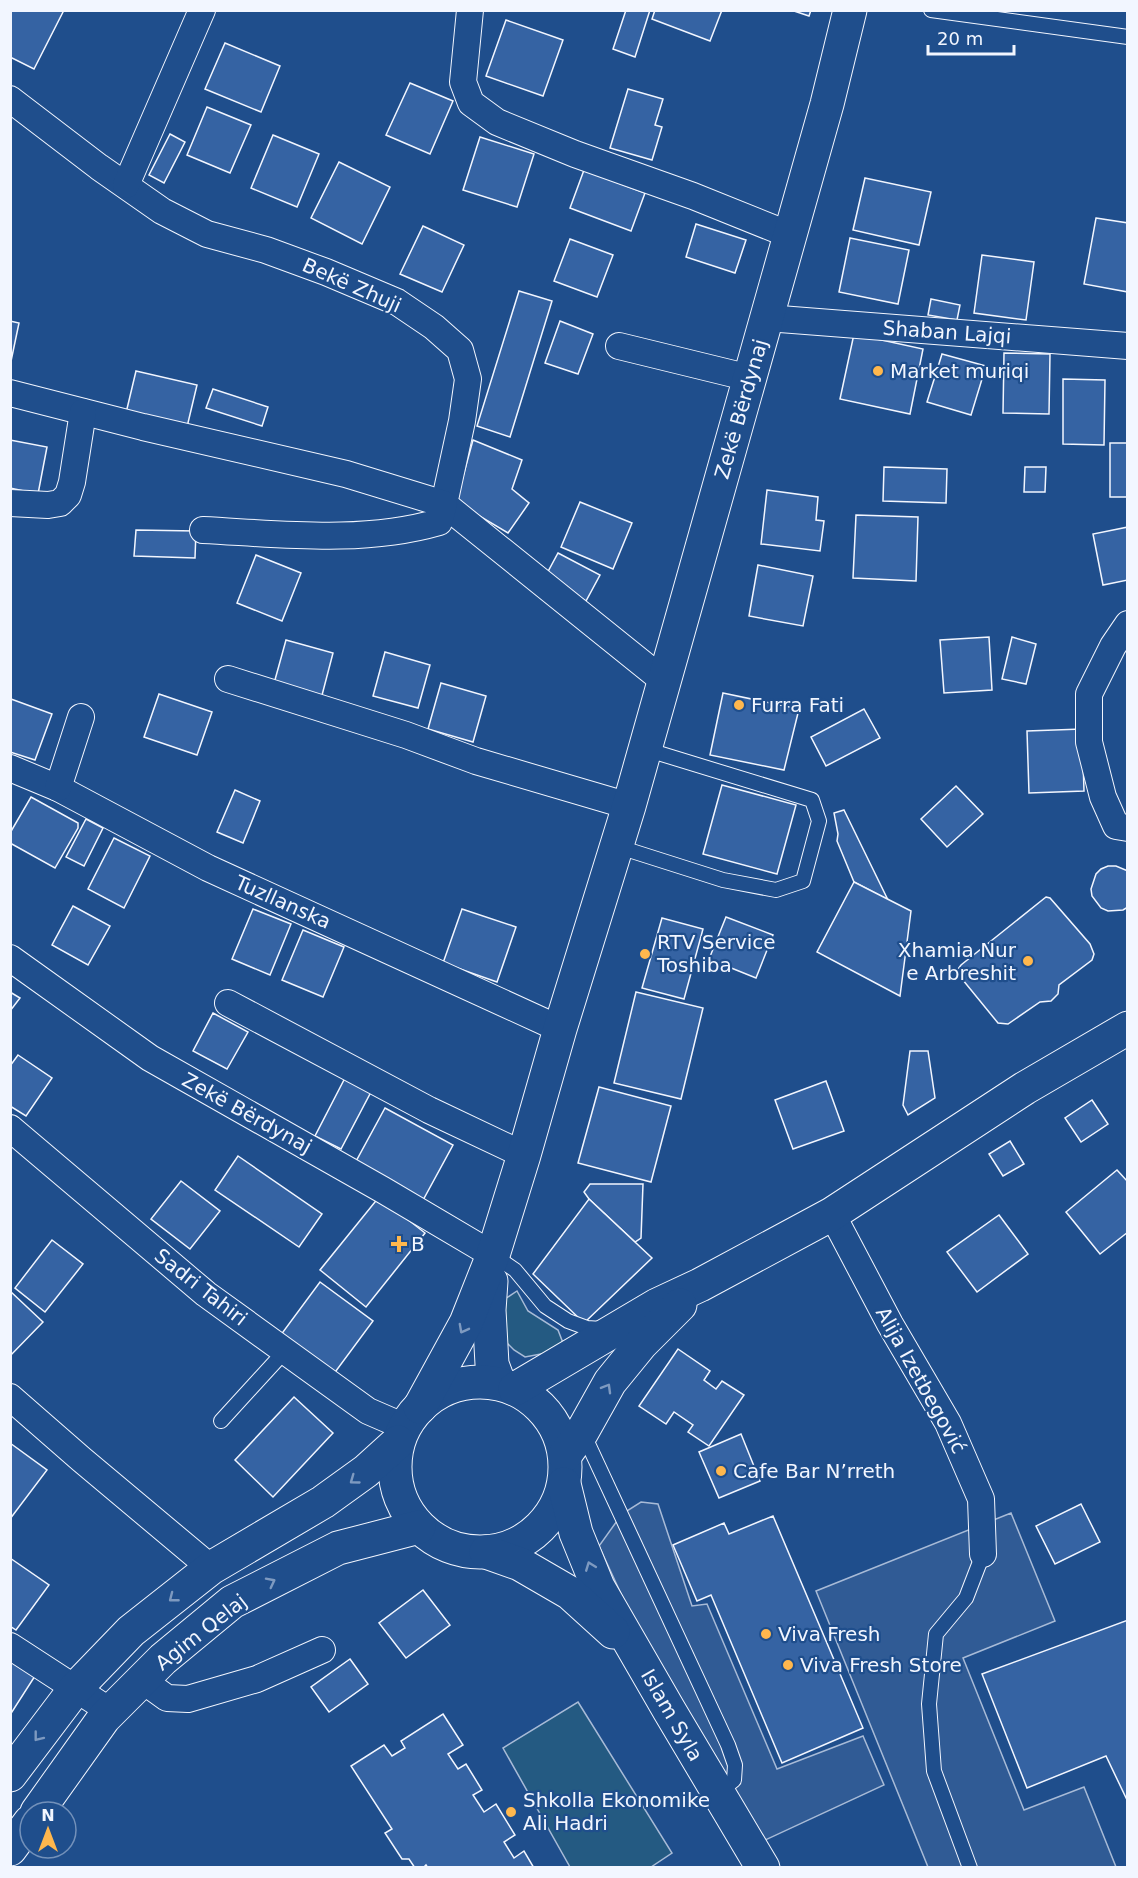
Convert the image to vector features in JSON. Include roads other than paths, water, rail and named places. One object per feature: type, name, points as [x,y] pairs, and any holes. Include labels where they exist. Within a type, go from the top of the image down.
[{"type":"main road","name":"Zekë Bërdynaj","points":[[570,1457],[554,1510],[537,1531],[514,1546],[486,1552],[462,1551],[439,1542],[419,1527],[407,1512],[399,1494],[395,1475],[395,1458],[408,1425],[466,1323],[493,1255],[629,806],[827,104],[850,10]]},
{"type":"main road","points":[[507,1386],[832,1214],[1025,1088],[1128,1028]]},
{"type":"main road","name":"Zekë Bërdynaj","points":[[493,1255],[489,1310],[492,1364],[507,1386]]},
{"type":"main road","points":[[570,1457],[610,1382],[641,1344],[700,1285]]},
{"type":"main road","points":[[10,1775],[75,1689],[131,1631],[211,1568],[323,1502],[366,1471],[441,1392],[465,1384],[507,1386],[539,1405],[556,1428],[570,1457]]},
{"type":"main road","name":"Islam Syla","points":[[570,1457],[576,1533],[598,1587],[764,1868]]},
{"type":"main road","name":"Agim Qelaj","points":[[46,1800],[110,1711],[163,1659],[232,1602],[338,1548],[419,1527]]},
{"type":"main road","name":"Islam Syla","points":[[486,1552],[520,1564],[570,1593],[637,1654]]},
{"type":"street","points":[[126,185],[202,10]]},
{"type":"street","points":[[470,10],[463,82],[471,103],[497,122],[790,235]]},
{"type":"street","name":"Bekë Zhuji","points":[[10,99],[99,167],[162,211],[207,234],[266,250],[397,302],[434,327],[460,350],[468,379],[462,421],[444,504]]},
{"type":"street","name":"Shaban Lajqi","points":[[767,318],[1128,346]]},
{"type":"street","points":[[619,346],[750,378]]},
{"type":"street","points":[[10,393],[346,474],[444,504],[664,681]]},
{"type":"street","points":[[10,503],[48,505],[60,503],[68,495],[84,412]]},
{"type":"street","points":[[203,530],[358,536],[417,529],[439,522],[444,504]]},
{"type":"street","points":[[1128,624],[1113,646],[1089,694],[1089,742],[1103,797],[1116,826],[1128,828]]},
{"type":"street","points":[[228,679],[406,735],[476,761],[629,806]]},
{"type":"street","points":[[58,788],[81,717]]},
{"type":"street","name":"Tuzllanska","points":[[10,768],[58,788],[208,868],[560,1029]]},
{"type":"street","name":"Zekë Bërdynaj","points":[[10,958],[150,1059],[383,1190],[493,1255]]},
{"type":"street","points":[[228,1003],[429,1110],[524,1155]]},
{"type":"street","name":"Sadri Tahiri","points":[[10,1128],[206,1294],[368,1411],[408,1425]]},
{"type":"street","name":"Alija Izetbegović","points":[[832,1214],[890,1324],[948,1423],[981,1498],[983,1554]]},
{"type":"street","points":[[10,1397],[211,1568]]},
{"type":"street","points":[[10,1646],[110,1711]]},
{"type":"street","points":[[142,1680],[167,1698],[188,1699],[257,1679],[322,1650]]},
{"type":"lane","points":[[931,10],[1017,17],[1128,37]]},
{"type":"lane","points":[[616,846],[733,882],[776,890],[803,881],[819,821],[812,800],[645,749]]},
{"type":"lane","points":[[493,1255],[515,1270],[545,1306],[568,1321],[586,1328],[615,1329]]},
{"type":"lane","points":[[221,1421],[285,1351]]},
{"type":"lane","points":[[570,1457],[728,1744],[735,1765],[734,1780],[718,1793]]},
{"type":"lane","points":[[970,1868],[934,1771],[929,1704],[936,1634],[966,1598],[983,1554]]},
{"type":"place","name":"Market muriqi","points":[[878,371]]},
{"type":"place","name":"Furra Fati","points":[[739,705]]},
{"type":"place","name":"RTV Service Toshiba","points":[[645,954]]},
{"type":"place","name":"Xhamia Nur e Arbreshit","points":[[1028,961]]},
{"type":"place","name":"B","points":[[399,1244]]},
{"type":"place","name":"Cafe Bar N’rreth","points":[[721,1471]]},
{"type":"place","name":"Viva Fresh","points":[[766,1634]]},
{"type":"place","name":"Viva Fresh Store","points":[[788,1665]]},
{"type":"place","name":"Shkolla Ekonomike Ali Hadri","points":[[511,1812]]}]
